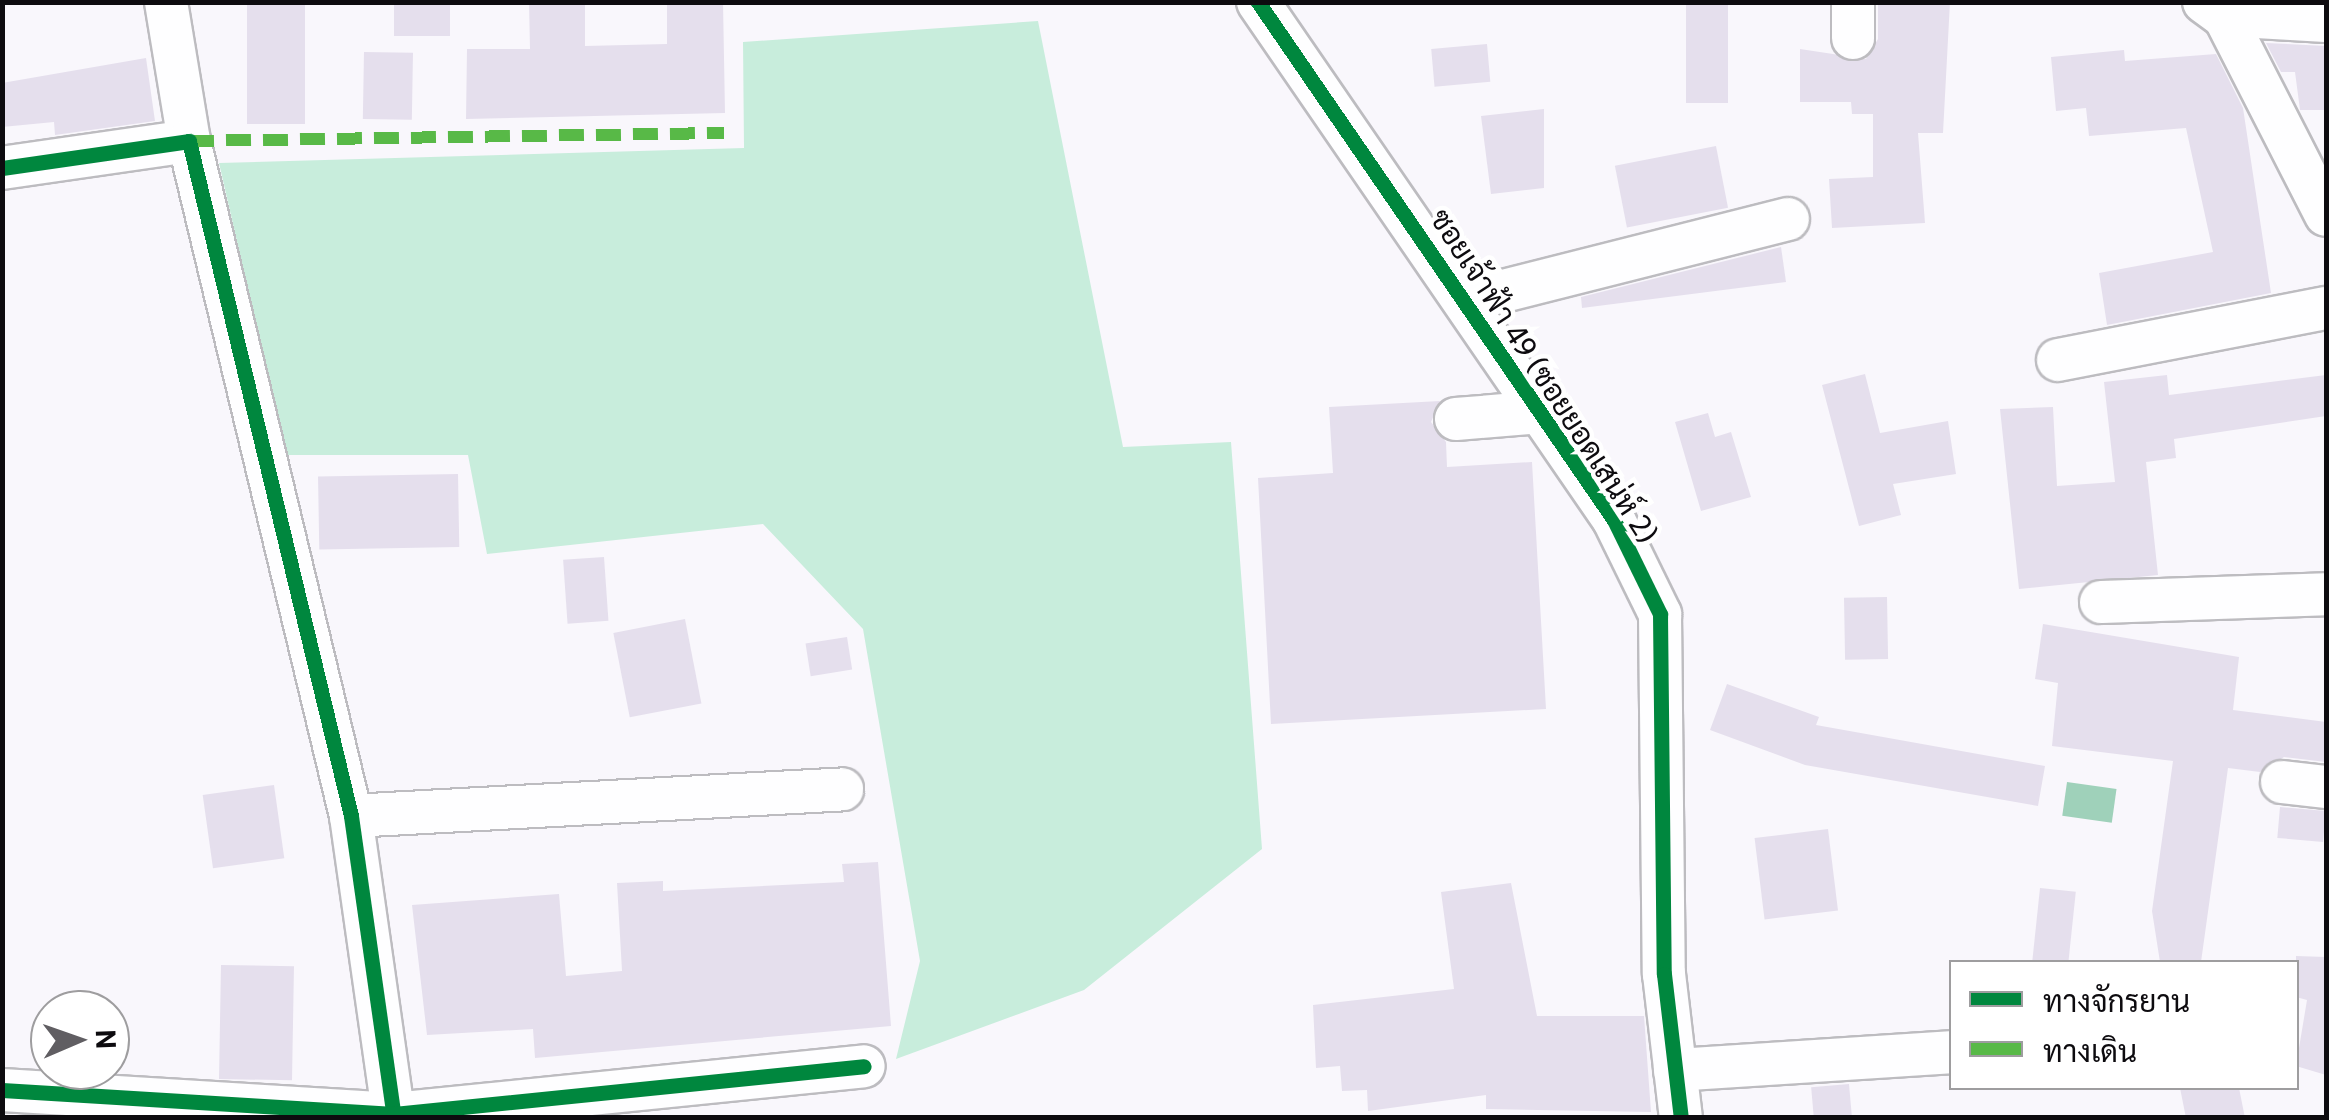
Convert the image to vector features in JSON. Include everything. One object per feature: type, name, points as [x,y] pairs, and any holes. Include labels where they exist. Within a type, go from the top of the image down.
[{"type":"street","points":[[166,2],[189,141],[351,816],[394,1116]]},
{"type":"street","name":"ซอยเจ้าฟ้า 49 (ซอยยอดเสน่ห์ 2)","points":[[1258,2],[1468,300],[1614,520],[1660,614],[1664,974],[1681,1118]]},
{"type":"street","points":[[2214,7],[2326,20]]},
{"type":"street","points":[[2214,7],[2326,216]]},
{"type":"street","points":[[2,168],[189,141]]},
{"type":"street","points":[[1468,300],[1788,219]]},
{"type":"street","points":[[2058,360],[2326,308]]},
{"type":"street","points":[[1456,419],[1541,412]]},
{"type":"street","points":[[2102,602],[2326,594]]},
{"type":"street","points":[[2282,782],[2326,787]]},
{"type":"street","points":[[351,816],[842,789]]},
{"type":"street","points":[[1675,1070],[1949,1052]]},
{"type":"street","points":[[2,1090],[394,1116],[864,1066]]},
{"type":"shaded area","points":[[1038,21],[1123,447],[1231,442],[1262,849],[1084,990],[896,1059],[920,961],[863,629],[763,524],[487,554],[468,455],[286,455],[219,163],[744,148],[743,42]]},
{"type":"shaded area","points":[[2067,782],[2117,789],[2112,823],[2062,816]]},
{"type":"building","points":[[247,2],[305,2],[305,124],[247,124]]},
{"type":"building","points":[[394,2],[450,2],[450,36],[394,36]]},
{"type":"building","points":[[529,2],[585,2],[585,46],[667,44],[667,2],[723,2],[725,113],[466,119],[467,49],[530,49]]},
{"type":"building","points":[[1686,2],[1728,2],[1728,103],[1686,103]]},
{"type":"building","points":[[1878,2],[1950,2],[1943,133],[1918,133],[1925,223],[1832,228],[1829,179],[1873,177],[1873,114],[1852,114],[1851,102],[1800,102],[1800,49],[1866,59],[1878,39]]},
{"type":"building","points":[[2266,43],[2326,46],[2326,110],[2300,110],[2295,72],[2281,72]]},
{"type":"building","points":[[1487,44],[1490,82],[1435,87],[1431,49]]},
{"type":"building","points":[[2124,50],[2125,61],[2216,54],[2243,108],[2271,293],[2107,325],[2099,273],[2213,252],[2186,128],[2089,136],[2086,108],[2056,111],[2051,57]]},
{"type":"building","points":[[364,52],[413,53],[412,120],[363,119]]},
{"type":"building","points":[[146,58],[155,121],[55,135],[54,122],[2,127],[2,83]]},
{"type":"building","points":[[1544,109],[1544,188],[1491,194],[1481,116]]},
{"type":"building","points":[[1716,146],[1728,208],[1627,227],[1615,166]]},
{"type":"building","points":[[1781,247],[1786,282],[1582,308],[1581,297]]},
{"type":"building","points":[[1865,374],[1880,433],[1948,421],[1956,474],[1893,484],[1901,515],[1859,526],[1822,385]]},
{"type":"building","points":[[2167,375],[2169,395],[2326,375],[2326,416],[2174,439],[2176,458],[2146,462],[2158,575],[2019,589],[2000,409],[2053,407],[2057,486],[2115,482],[2104,382]]},
{"type":"building","points":[[1440,401],[1431,422],[1446,442],[1447,467],[1532,462],[1546,709],[1271,724],[1258,478],[1333,473],[1329,407]]},
{"type":"building","points":[[1708,413],[1715,437],[1731,432],[1751,497],[1701,511],[1675,422]]},
{"type":"building","points":[[458,474],[459,547],[319,549],[318,476]]},
{"type":"building","points":[[604,557],[608,621],[568,624],[563,560]]},
{"type":"building","points":[[1887,597],[1888,659],[1845,660],[1844,598]]},
{"type":"building","points":[[685,619],[701,703],[630,717],[613,633]]},
{"type":"building","points":[[2043,624],[2239,657],[2233,710],[2326,722],[2326,762],[2284,757],[2260,772],[2228,768],[2201,960],[2160,960],[2152,911],[2173,761],[2052,746],[2058,683],[2035,679]]},
{"type":"building","points":[[847,637],[852,670],[811,676],[806,644]]},
{"type":"building","points":[[1727,684],[1819,717],[1816,725],[2045,766],[2038,806],[1805,765],[1710,730]]},
{"type":"building","points":[[274,785],[284,858],[213,868],[203,795]]},
{"type":"building","points":[[2280,807],[2326,811],[2323,842],[2277,838]]},
{"type":"building","points":[[1828,829],[1838,910],[1765,919],[1755,838]]},
{"type":"building","points":[[878,862],[891,1026],[535,1058],[533,1029],[427,1035],[412,905],[559,894],[566,976],[622,971],[617,883],[663,881],[663,891],[844,882],[842,864]]},
{"type":"building","points":[[1511,883],[1537,1016],[1644,1016],[1651,1112],[1486,1109],[1486,1095],[1368,1111],[1367,1090],[1342,1091],[1340,1066],[1316,1068],[1313,1005],[1454,989],[1441,892]]},
{"type":"building","points":[[2040,888],[2076,892],[2069,960],[2032,960]]},
{"type":"building","points":[[2296,956],[2326,957],[2326,1075],[2299,1067],[2307,1000],[2299,998]]},
{"type":"building","points":[[221,965],[294,966],[292,1080],[219,1079]]},
{"type":"building","points":[[1849,1084],[1852,1118],[1814,1118],[1811,1087]]},
{"type":"building","points":[[2180,1090],[2239,1090],[2245,1118],[2186,1118]]},
{"type":"marked path","points":[[189,141],[724,133]]},
{"type":"cycle path","points":[[1258,2],[1614,520],[1660,614],[1664,974],[1681,1118]]},
{"type":"cycle path","points":[[2,168],[189,141],[351,816],[394,1118]]},
{"type":"cycle path","points":[[2,1090],[394,1114],[864,1066]]}]
